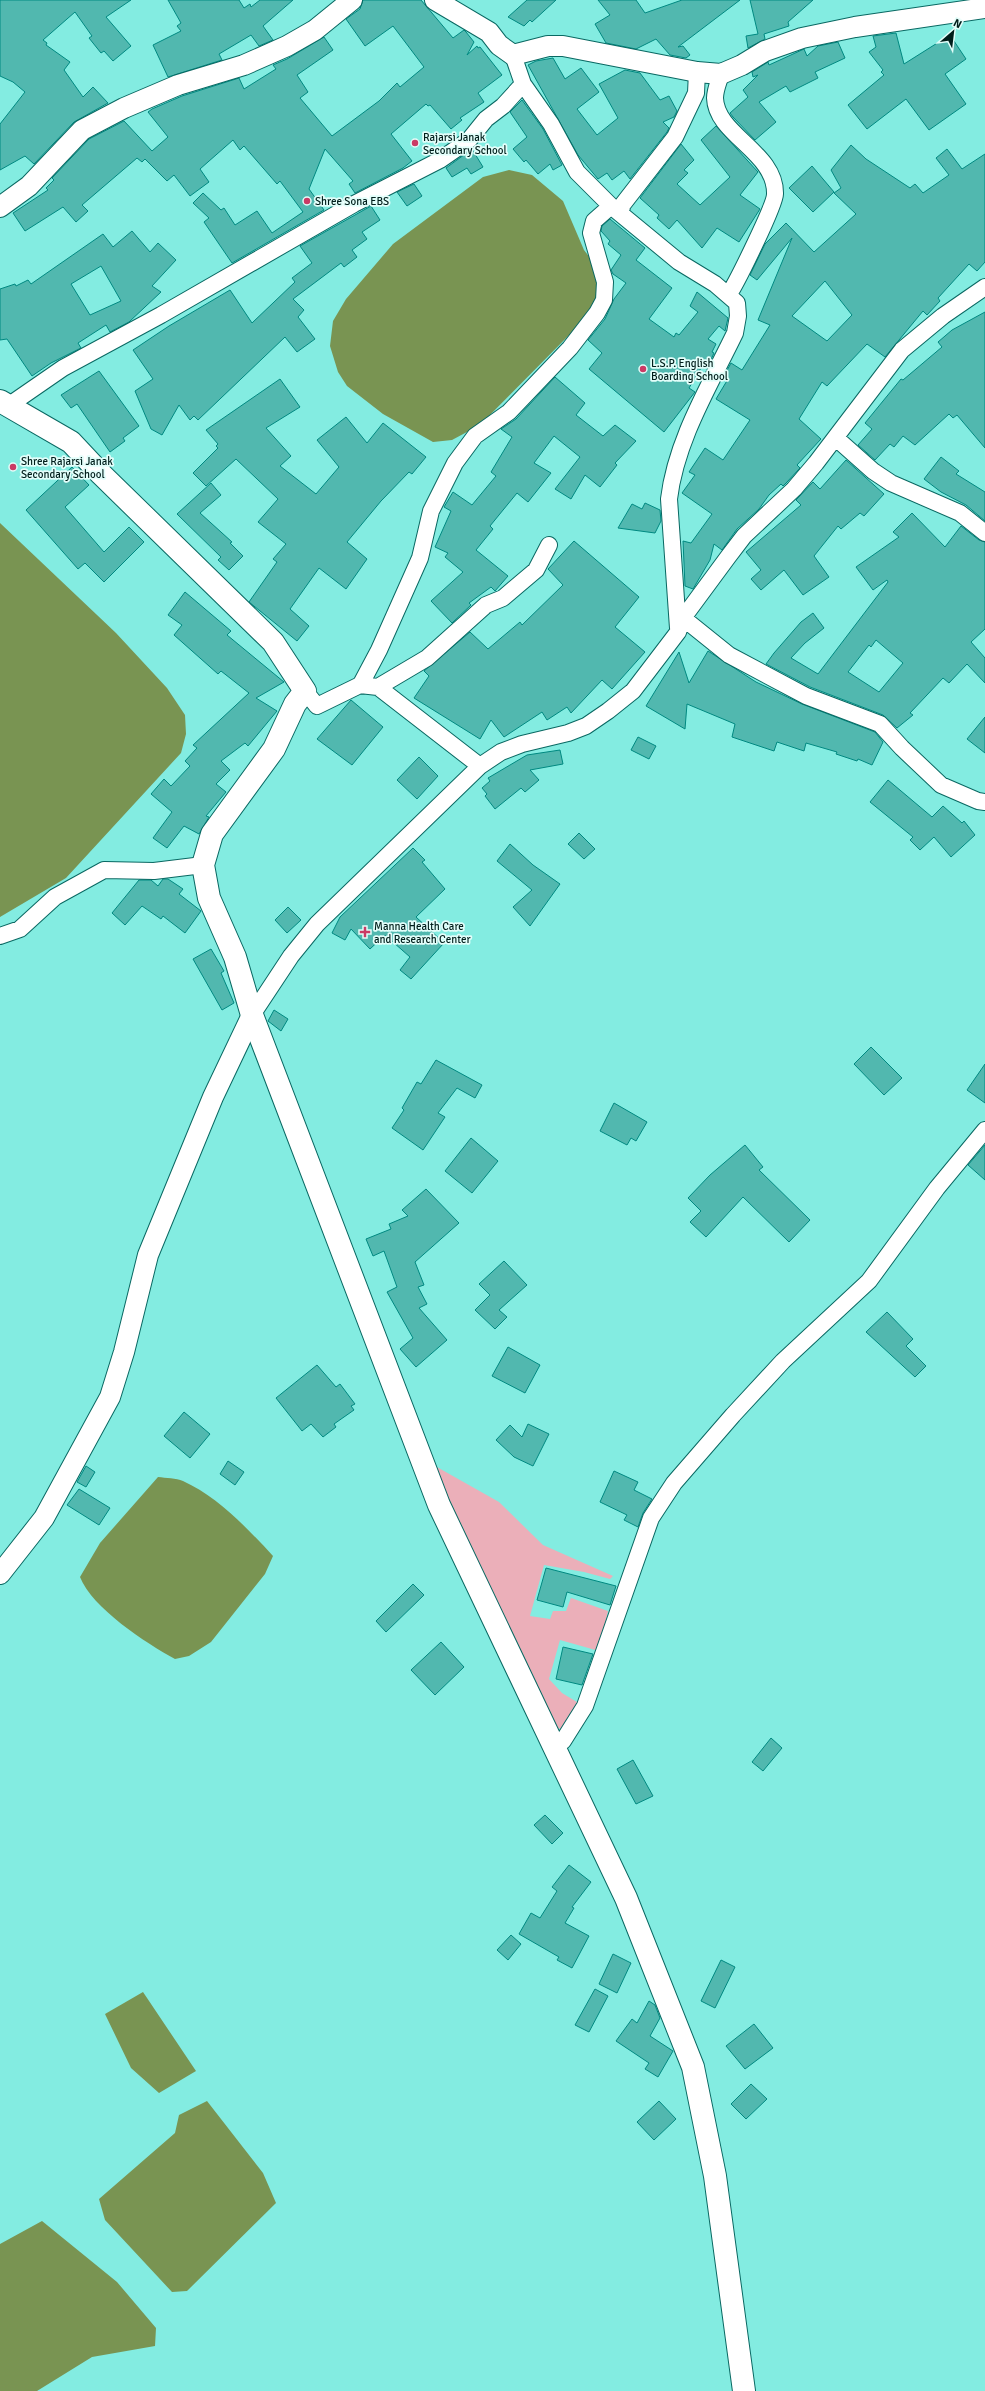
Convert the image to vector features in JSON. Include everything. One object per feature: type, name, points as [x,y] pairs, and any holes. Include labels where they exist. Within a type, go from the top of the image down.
[{"type":"main road","points":[[4,404],[71,442],[101,474],[273,642],[305,691],[295,704],[274,749],[212,834],[203,865],[210,898],[235,957],[252,1015],[439,1505],[626,1898],[693,2067],[715,2176],[744,2391]]},
{"type":"street","points":[[0,207],[28,186],[82,130],[124,108],[158,94],[244,65],[287,46],[315,30],[352,0]]},
{"type":"street","points":[[435,0],[489,32],[499,45],[513,55],[522,84],[551,124],[576,172],[615,209],[680,262],[729,294],[737,303],[738,316],[735,333],[688,431],[676,463],[671,486],[669,499],[681,625]]},
{"type":"street","points":[[513,55],[548,46],[563,46],[697,72],[721,74],[742,65],[764,51],[802,38],[855,27],[985,8]]},
{"type":"street","points":[[360,685],[379,650],[420,558],[431,511],[455,464],[474,436],[509,412],[570,348],[597,314],[604,300],[605,282],[591,233],[594,221],[623,204],[676,137],[696,93],[697,72]]},
{"type":"street","points":[[721,74],[715,97],[718,110],[727,124],[764,163],[773,183],[775,195],[770,212],[729,294]]},
{"type":"street","points":[[4,404],[63,368],[161,315],[354,204],[440,160],[469,140],[486,119],[503,106],[522,84]]},
{"type":"street","points":[[0,1574],[44,1518],[110,1396],[124,1352],[148,1255],[214,1097],[252,1015],[291,956],[317,924],[480,766],[502,752],[522,744],[568,733],[586,726],[603,715],[633,691],[744,536],[794,489],[837,439],[902,350],[943,316],[985,287]]},
{"type":"street","points":[[837,439],[873,471],[891,483],[960,513],[985,533]]},
{"type":"street","points":[[378,687],[427,658],[486,605],[504,598],[536,570],[549,545]]},
{"type":"street","points":[[681,625],[729,655],[806,696],[880,724],[902,748],[942,784],[978,801],[985,802]]},
{"type":"street","points":[[305,691],[317,706],[360,685],[378,687],[480,766]]},
{"type":"street","points":[[0,936],[20,929],[55,897],[104,870],[154,871],[203,865]]},
{"type":"street","points":[[553,1745],[563,1741],[585,1706],[651,1518],[661,1501],[699,1453],[783,1361],[869,1281],[937,1188],[985,1130]]},
{"type":"shaded area","points":[[509,170],[532,175],[563,201],[584,250],[597,267],[599,294],[584,320],[480,425],[452,440],[433,442],[383,414],[347,386],[338,372],[330,346],[333,321],[346,299],[393,244],[483,177]]},
{"type":"shaded area","points":[[0,523],[116,633],[167,688],[185,715],[186,734],[181,753],[66,878],[0,917]]},
{"type":"shaded area","points":[[428,1462],[499,1502],[543,1545],[613,1576],[610,1579],[584,1572],[544,1565],[530,1616],[550,1619],[553,1611],[566,1611],[571,1598],[608,1611],[599,1651],[560,1640],[549,1679],[562,1693],[587,1708],[565,1729],[552,1728]]},
{"type":"shaded area","points":[[158,1477],[183,1481],[220,1504],[273,1556],[265,1574],[211,1642],[189,1656],[175,1659],[121,1624],[96,1601],[86,1589],[80,1577],[100,1543]]},
{"type":"shaded area","points":[[143,1992],[196,2071],[159,2093],[131,2068],[105,2014]]},
{"type":"shaded area","points":[[207,2101],[263,2173],[276,2203],[187,2291],[172,2292],[105,2220],[99,2199],[175,2133],[179,2115]]},
{"type":"shaded area","points":[[42,2221],[117,2282],[156,2328],[155,2346],[92,2357],[37,2391],[0,2391],[0,2244]]},
{"type":"building","points":[[0,0],[131,0],[106,17],[131,46],[113,61],[104,51],[101,53],[89,38],[92,36],[75,12],[43,40],[47,43],[46,45],[70,62],[64,70],[83,97],[93,87],[108,103],[74,122],[34,164],[25,156],[0,170],[0,124],[25,92],[13,82],[0,76]]},
{"type":"building","points":[[168,0],[239,0],[244,8],[250,4],[251,7],[260,0],[293,0],[263,26],[273,40],[259,46],[251,35],[219,54],[222,60],[168,77],[153,45],[181,31],[177,26],[181,23]]},
{"type":"building","points":[[363,0],[421,0],[453,38],[464,30],[466,32],[474,42],[467,55],[477,46],[478,48],[480,47],[502,75],[478,93],[484,102],[460,118],[462,120],[451,129],[430,105],[428,106],[426,104],[391,134],[412,161],[403,168],[355,193],[349,184],[353,181],[325,149],[309,189],[324,210],[232,263],[204,222],[209,218],[193,203],[203,193],[221,210],[224,208],[235,225],[257,211],[272,233],[303,212],[280,181],[277,184],[244,146],[240,150],[233,140],[200,169],[209,182],[190,196],[174,175],[167,181],[145,159],[142,162],[137,158],[82,205],[88,211],[76,222],[63,207],[25,231],[13,213],[48,190],[46,188],[54,180],[52,178],[89,139],[124,121],[152,151],[168,137],[148,112],[152,109],[182,96],[239,78],[244,89],[276,69],[273,65],[287,59],[324,37],[333,50],[297,75],[308,92],[300,98],[332,136],[379,101],[397,83],[400,87],[424,67],[393,26],[365,46],[346,19],[360,9]]},
{"type":"building","points":[[527,0],[556,0],[532,22],[530,20],[524,26],[508,17]]},
{"type":"building","points":[[598,0],[636,0],[645,13],[682,0],[740,0],[678,47],[683,46],[690,55],[686,58],[670,55],[656,39],[636,49],[606,43],[595,24],[610,15]]},
{"type":"building","points":[[750,0],[813,0],[788,22],[789,26],[764,34],[765,39],[748,48],[746,36],[758,34]]},
{"type":"building","points":[[896,33],[904,64],[950,35],[966,59],[945,74],[966,104],[929,130],[906,99],[867,129],[848,105],[884,75],[881,72],[883,70],[869,52],[876,47],[873,36]]},
{"type":"building","points":[[838,42],[845,58],[815,72],[818,78],[790,92],[786,86],[759,102],[776,122],[755,140],[730,113],[748,97],[743,90],[758,75],[753,77],[752,72],[768,62],[769,65],[804,49],[807,56],[818,46]]},
{"type":"building","points":[[553,58],[565,79],[581,68],[599,92],[577,109],[597,135],[618,118],[599,84],[625,70],[640,73],[660,100],[669,96],[677,111],[674,117],[663,122],[669,128],[667,132],[630,179],[624,171],[612,180],[607,173],[598,179],[578,155],[528,65],[536,61]]},
{"type":"building","points":[[522,100],[543,129],[562,165],[553,170],[550,164],[538,174],[526,160],[524,162],[513,149],[527,137],[510,112]]},
{"type":"building","points":[[716,126],[758,172],[740,195],[760,209],[739,242],[717,228],[702,248],[677,220],[669,229],[657,218],[659,215],[640,198],[681,144],[694,160],[684,170],[688,173],[677,184],[700,205],[730,177],[701,140]]},
{"type":"building","points":[[851,145],[866,159],[910,188],[915,184],[923,193],[949,175],[936,158],[947,149],[962,169],[985,154],[985,262],[977,271],[969,264],[938,298],[940,301],[927,315],[923,311],[885,357],[867,344],[827,386],[822,382],[799,419],[821,439],[797,465],[800,468],[783,486],[781,484],[769,495],[759,509],[737,529],[722,550],[714,544],[710,560],[693,589],[685,586],[683,541],[691,543],[712,514],[682,493],[695,475],[689,472],[705,448],[723,460],[750,420],[716,399],[728,379],[724,376],[731,363],[742,370],[770,325],[758,320],[792,238],[757,280],[750,275],[765,244],[786,223],[814,252],[856,214],[834,193],[841,188],[831,170]],"holes":[[[825,281],[852,315],[827,341],[792,316]]]},
{"type":"building","points":[[472,149],[483,167],[471,174],[467,168],[452,177],[446,168]]},
{"type":"building","points":[[812,166],[834,192],[813,212],[789,188]]},
{"type":"building","points":[[414,184],[422,196],[407,206],[397,192]]},
{"type":"building","points":[[371,206],[380,220],[362,232],[367,239],[352,250],[357,257],[344,267],[341,263],[293,299],[304,310],[298,317],[315,339],[297,352],[285,337],[198,420],[194,416],[190,420],[179,405],[162,435],[151,429],[135,391],[153,379],[133,350],[169,326],[230,290],[252,323],[295,282],[292,278],[312,263],[300,246]]},
{"type":"building","points":[[610,219],[645,248],[636,260],[672,288],[649,319],[674,337],[676,333],[679,335],[698,312],[690,306],[697,292],[728,318],[725,331],[719,326],[708,339],[716,344],[712,352],[714,353],[708,366],[704,363],[689,388],[695,392],[664,432],[589,369],[602,353],[588,340],[605,319],[614,299],[626,283],[613,274],[611,270],[621,255],[608,244],[610,241],[601,231],[602,226]]},
{"type":"building","points":[[132,231],[150,252],[158,243],[176,260],[152,286],[161,292],[129,322],[110,332],[106,325],[78,343],[81,348],[51,363],[32,376],[7,339],[0,340],[0,289],[15,284],[16,286],[28,280],[31,284],[103,234],[113,247]],"holes":[[[101,266],[121,301],[90,315],[71,284]]]},
{"type":"building","points":[[985,312],[985,448],[957,415],[953,418],[949,414],[915,445],[903,436],[894,447],[890,444],[875,460],[858,445],[872,429],[865,423],[901,379],[903,380],[942,347],[938,342],[952,330]]},
{"type":"building","points":[[99,371],[139,426],[123,438],[125,441],[110,452],[77,404],[71,408],[61,395]]},
{"type":"building","points":[[555,377],[585,403],[576,415],[603,436],[615,425],[636,441],[615,463],[617,465],[600,487],[585,475],[571,499],[555,489],[580,457],[554,436],[534,463],[551,473],[528,502],[517,493],[490,526],[493,529],[476,550],[508,576],[495,591],[491,587],[469,603],[471,605],[452,623],[431,601],[463,572],[445,557],[448,553],[435,547],[451,511],[444,507],[453,492],[472,505],[496,476],[491,472],[512,437],[501,429],[516,419]]},
{"type":"building","points":[[280,379],[300,407],[266,428],[291,456],[280,466],[316,494],[339,467],[317,440],[346,417],[367,443],[383,423],[426,457],[412,474],[409,472],[381,501],[347,542],[367,559],[346,589],[319,568],[290,609],[309,626],[297,641],[249,602],[277,562],[273,559],[286,544],[258,522],[278,499],[236,459],[206,486],[193,473],[218,448],[216,446],[218,444],[206,430]]},
{"type":"building","points":[[941,457],[959,471],[956,474],[985,492],[985,521],[966,505],[941,492],[924,479]]},
{"type":"building","points":[[846,460],[884,494],[864,516],[860,513],[841,529],[838,526],[814,556],[829,577],[803,595],[784,570],[761,590],[751,579],[761,570],[746,552],[801,505],[796,500],[813,482],[820,489]]},
{"type":"building","points":[[72,467],[89,485],[65,507],[104,552],[129,527],[144,542],[104,582],[85,563],[78,569],[26,510]]},
{"type":"building","points":[[211,483],[221,495],[200,513],[232,542],[230,543],[243,556],[229,570],[218,560],[221,557],[177,514]]},
{"type":"building","points":[[645,503],[660,510],[661,521],[655,533],[618,528],[632,504],[642,509]]},
{"type":"building","points":[[912,513],[945,547],[961,526],[979,540],[985,542],[985,629],[971,642],[985,658],[985,683],[967,664],[949,683],[943,678],[910,713],[913,715],[897,728],[883,715],[810,687],[766,664],[801,622],[813,613],[824,628],[805,643],[791,658],[818,674],[888,582],[887,580],[873,590],[856,567],[899,537],[893,532]],"holes":[[[876,640],[903,663],[879,692],[848,672],[869,645],[871,647]]]},
{"type":"building","points":[[574,541],[639,597],[615,627],[645,652],[612,689],[602,680],[571,713],[567,707],[547,720],[542,712],[504,737],[491,720],[480,739],[414,698],[429,676],[424,671],[470,632],[488,649],[520,622],[522,625],[563,585],[548,569]]},
{"type":"building","points":[[185,592],[231,631],[227,635],[284,682],[256,698],[277,711],[248,746],[245,743],[221,761],[230,770],[216,784],[226,792],[206,816],[209,817],[199,834],[184,826],[167,848],[153,838],[172,812],[151,794],[164,779],[171,786],[190,766],[185,761],[197,748],[193,745],[249,693],[221,671],[218,674],[174,635],[182,625],[168,615]]},
{"type":"building","points":[[708,651],[756,682],[802,704],[875,732],[883,742],[872,765],[858,759],[857,761],[836,754],[837,752],[806,743],[804,751],[777,742],[774,751],[732,737],[735,724],[687,704],[685,729],[646,706],[679,652],[689,683]]},
{"type":"building","points":[[351,700],[383,727],[352,765],[317,739]]},
{"type":"building","points":[[985,717],[985,753],[967,739]]},
{"type":"building","points":[[638,737],[656,746],[649,759],[631,750]]},
{"type":"building","points":[[560,750],[563,764],[530,770],[539,780],[525,792],[521,788],[495,809],[485,796],[487,794],[482,788],[490,781],[488,778],[527,755]]},
{"type":"building","points":[[419,757],[438,776],[417,799],[397,780]]},
{"type":"building","points":[[888,780],[932,817],[943,806],[962,823],[964,821],[975,835],[951,857],[934,837],[920,850],[910,840],[913,837],[870,802]]},
{"type":"building","points":[[579,833],[595,849],[584,859],[568,844]]},
{"type":"building","points":[[510,844],[533,865],[560,884],[530,926],[513,907],[532,890],[497,861]]},
{"type":"building","points":[[413,848],[425,860],[422,862],[445,889],[416,917],[444,943],[411,979],[400,970],[410,957],[385,935],[370,949],[351,929],[345,940],[332,933],[340,917]]},
{"type":"building","points":[[163,879],[168,879],[183,889],[179,894],[201,911],[185,933],[163,916],[161,919],[142,906],[125,925],[112,913],[139,880],[151,880],[158,886]]},
{"type":"building","points":[[288,907],[301,920],[287,933],[275,920]]},
{"type":"building","points":[[211,949],[224,971],[221,973],[234,1003],[222,1010],[193,959]]},
{"type":"building","points":[[274,1010],[288,1019],[281,1031],[268,1021]]},
{"type":"building","points":[[871,1047],[902,1078],[884,1095],[854,1064]]},
{"type":"building","points":[[436,1060],[482,1085],[475,1098],[457,1088],[438,1113],[445,1117],[423,1150],[392,1128],[404,1110],[402,1108],[417,1082],[421,1084]]},
{"type":"building","points":[[985,1064],[985,1103],[967,1090]]},
{"type":"building","points":[[614,1103],[647,1122],[636,1141],[631,1138],[627,1145],[600,1131]]},
{"type":"building","points":[[471,1138],[498,1161],[472,1193],[445,1171]]},
{"type":"building","points":[[745,1145],[763,1167],[759,1170],[810,1220],[789,1242],[743,1197],[706,1237],[690,1222],[701,1211],[688,1198],[710,1175]]},
{"type":"building","points":[[985,1145],[985,1180],[968,1165]]},
{"type":"building","points":[[426,1189],[459,1223],[415,1262],[424,1285],[418,1287],[427,1304],[419,1308],[447,1340],[416,1367],[400,1349],[413,1338],[387,1292],[397,1287],[384,1251],[373,1256],[366,1239],[391,1229],[389,1224],[408,1216],[402,1210]]},
{"type":"building","points":[[504,1261],[527,1285],[499,1310],[507,1317],[495,1329],[475,1310],[490,1295],[479,1284]]},
{"type":"building","points":[[887,1312],[913,1339],[906,1346],[926,1366],[915,1377],[866,1332]]},
{"type":"building","points":[[508,1347],[540,1365],[525,1393],[492,1376]]},
{"type":"building","points":[[317,1365],[336,1387],[340,1384],[355,1404],[351,1406],[354,1410],[334,1424],[336,1427],[323,1437],[311,1424],[302,1431],[276,1398]]},
{"type":"building","points":[[184,1412],[210,1434],[190,1458],[164,1436]]},
{"type":"building","points":[[528,1424],[549,1434],[533,1466],[514,1457],[496,1440],[510,1425],[522,1437]]},
{"type":"building","points":[[228,1461],[244,1472],[235,1485],[220,1474]]},
{"type":"building","points":[[86,1466],[95,1472],[86,1487],[77,1482]]},
{"type":"building","points":[[614,1471],[638,1482],[634,1490],[652,1499],[643,1513],[638,1527],[624,1520],[627,1515],[600,1502]]},
{"type":"building","points":[[79,1489],[110,1508],[99,1525],[67,1505]]},
{"type":"building","points":[[546,1568],[616,1586],[610,1605],[567,1592],[563,1607],[537,1600]]},
{"type":"building","points":[[413,1584],[424,1595],[386,1632],[376,1621]]},
{"type":"building","points":[[441,1642],[464,1667],[435,1695],[411,1670]]},
{"type":"building","points":[[563,1647],[593,1654],[582,1685],[556,1679]]},
{"type":"building","points":[[771,1738],[782,1748],[763,1771],[752,1762]]},
{"type":"building","points":[[633,1760],[653,1796],[636,1804],[617,1769]]},
{"type":"building","points":[[545,1815],[563,1833],[552,1844],[534,1825]]},
{"type":"building","points":[[569,1865],[591,1882],[572,1907],[574,1908],[565,1923],[589,1936],[572,1968],[557,1960],[559,1957],[519,1934],[531,1913],[540,1918],[557,1891],[552,1887]]},
{"type":"building","points":[[511,1935],[521,1944],[508,1960],[497,1950]]},
{"type":"building","points":[[613,1954],[631,1963],[617,1993],[599,1984]]},
{"type":"building","points":[[721,1960],[735,1967],[715,2008],[701,2001]]},
{"type":"building","points":[[595,1989],[608,1996],[589,2032],[575,2025]]},
{"type":"building","points":[[649,2001],[655,2005],[660,2018],[650,2036],[673,2051],[658,2077],[645,2069],[649,2063],[616,2041],[632,2019],[637,2023]]},
{"type":"building","points":[[754,2024],[773,2048],[745,2069],[726,2046]]},
{"type":"building","points":[[751,2084],[767,2099],[746,2119],[731,2104]]},
{"type":"building","points":[[659,2101],[676,2119],[654,2140],[637,2122]]},
{"type":"place","name":"Rajarsi Janak Secondary School","points":[[415,143]]},
{"type":"place","name":"Shree Sona EBS","points":[[307,201]]},
{"type":"place","name":"L.S.P. English Boarding School","points":[[643,369]]},
{"type":"place","name":"Shree Rajarsi Janak Secondary School","points":[[13,467]]},
{"type":"place","name":"Manna Health Care and Research Center","points":[[365,932]]}]
